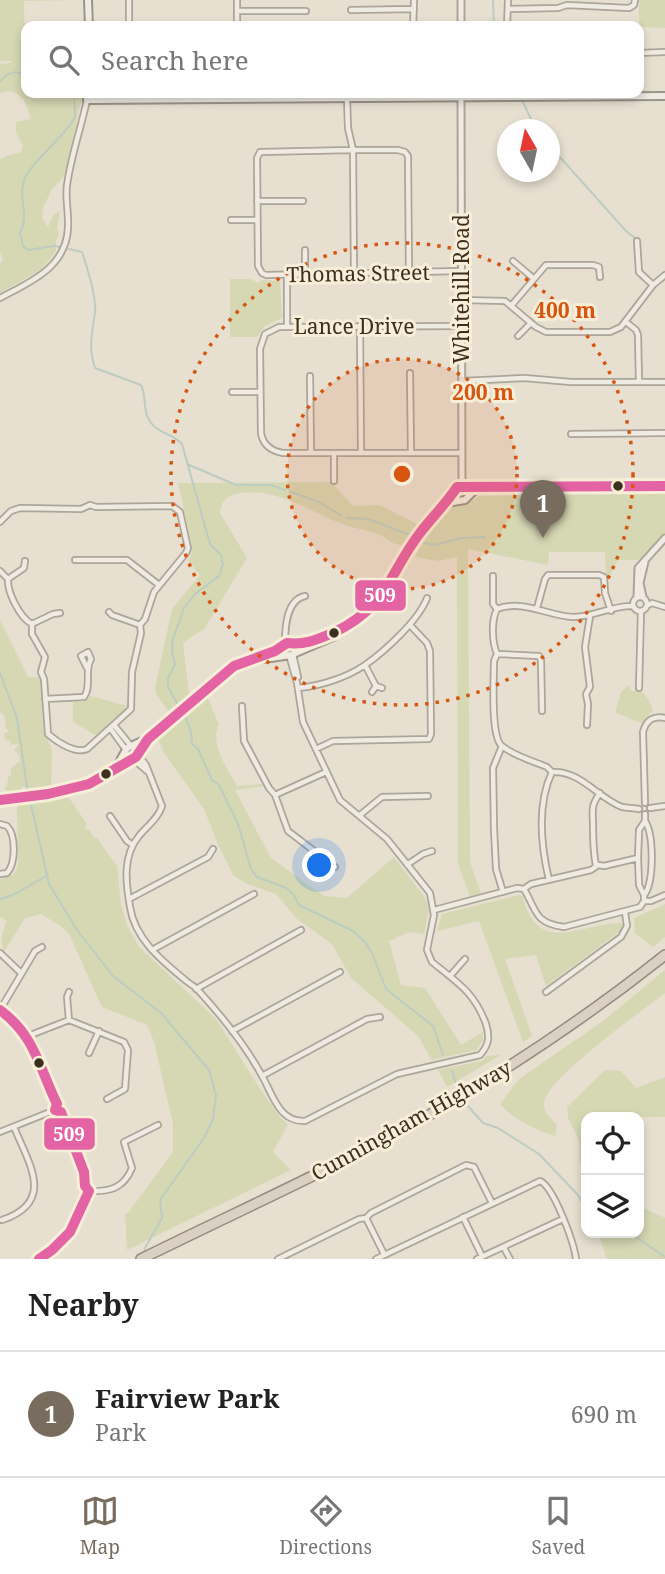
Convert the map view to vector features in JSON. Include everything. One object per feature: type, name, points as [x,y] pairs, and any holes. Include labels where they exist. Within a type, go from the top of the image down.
[{"type":"highway","name":"Cunningham Highway","points":[[141,1259],[430,1115],[551,1039],[665,955]]},
{"type":"main road","points":[[88,0],[89,21]]},
{"type":"main road","points":[[644,96],[665,96]]},
{"type":"main road","points":[[463,486],[468,491],[468,497]]},
{"type":"main road","points":[[456,497],[456,488],[463,486],[665,487]]},
{"type":"main road","points":[[456,497],[465,500],[482,487]]},
{"type":"main road","points":[[227,673],[254,661],[291,654],[325,641],[346,628],[371,608],[390,584],[426,525],[456,497]]},
{"type":"main road","points":[[0,800],[89,784],[113,770],[195,695],[246,660],[288,644],[302,645],[313,642],[346,628]]},
{"type":"main road","points":[[288,644],[284,652],[291,654]]},
{"type":"main road","points":[[288,644],[296,647],[291,654]]},
{"type":"street","points":[[129,0],[130,21]]},
{"type":"street","points":[[237,0],[237,21]]},
{"type":"street","points":[[414,0],[414,21]]},
{"type":"street","points":[[461,0],[461,21]]},
{"type":"street","points":[[508,0],[508,21]]},
{"type":"street","points":[[509,9],[594,5],[629,8],[634,5],[635,0]]},
{"type":"street","points":[[351,10],[414,9]]},
{"type":"street","points":[[237,11],[306,11]]},
{"type":"street","points":[[644,53],[665,52]]},
{"type":"street","points":[[0,298],[44,273],[64,249],[68,229],[67,186],[88,98]]},
{"type":"street","points":[[347,98],[348,128],[353,150],[354,274]]},
{"type":"street","name":"Whitehill Road","points":[[461,98],[463,486]]},
{"type":"street","points":[[353,150],[398,150],[408,156],[410,273]]},
{"type":"street","name":"Thomas Street","points":[[353,150],[260,152],[257,158],[258,273],[305,275],[461,271]]},
{"type":"street","points":[[257,201],[303,201]]},
{"type":"street","points":[[231,220],[257,219]]},
{"type":"street","points":[[637,241],[639,272],[653,285]]},
{"type":"street","points":[[305,250],[305,275]]},
{"type":"street","points":[[513,261],[533,278]]},
{"type":"street","points":[[511,306],[533,278],[548,265],[593,265],[599,267],[600,277]]},
{"type":"street","points":[[287,275],[287,326]]},
{"type":"street","points":[[462,300],[497,300],[511,306],[546,332],[604,332],[617,330],[626,322],[653,285],[665,275]]},
{"type":"street","points":[[626,322],[638,335],[639,382]]},
{"type":"street","points":[[518,336],[531,323]]},
{"type":"street","name":"Lance Drive","points":[[461,326],[287,326],[274,328],[263,338],[260,349],[261,433],[267,446],[277,452],[461,453]]},
{"type":"street","points":[[360,326],[361,453]]},
{"type":"street","points":[[410,373],[411,453]]},
{"type":"street","points":[[310,376],[311,453]]},
{"type":"street","points":[[462,380],[524,378],[571,382],[665,382]]},
{"type":"street","points":[[232,392],[260,392]]},
{"type":"street","points":[[571,433],[665,433]]},
{"type":"street","points":[[334,453],[334,481]]},
{"type":"street","points":[[0,522],[11,511],[20,508],[172,506],[180,512],[188,548],[150,598],[145,619],[140,625],[141,633],[132,672],[131,709],[87,749],[75,750],[48,734],[44,679],[41,672],[45,657],[32,634],[32,624]]},
{"type":"street","points":[[648,605],[640,597],[638,569],[665,538]]},
{"type":"street","points":[[640,597],[643,566],[665,543]]},
{"type":"street","points":[[75,560],[127,560],[159,585]]},
{"type":"street","points":[[8,579],[24,568],[25,561]]},
{"type":"street","points":[[0,571],[8,579],[8,585],[25,620],[32,624]]},
{"type":"street","points":[[537,608],[548,575],[599,575],[604,577],[605,593],[611,611]]},
{"type":"street","points":[[493,576],[493,604],[497,609]]},
{"type":"street","points":[[288,644],[286,630],[294,602],[305,596]]},
{"type":"street","points":[[633,606],[633,601],[640,597]]},
{"type":"street","points":[[298,685],[325,683],[365,665],[410,625],[421,613],[427,598]]},
{"type":"street","points":[[639,688],[641,611],[652,603],[665,607]]},
{"type":"street","points":[[641,611],[633,606],[626,606],[590,616],[570,617],[537,608],[497,609],[494,616],[495,714],[496,738],[502,746],[547,767],[552,772],[559,772],[623,807],[639,809],[645,814]]},
{"type":"street","points":[[109,612],[140,625]]},
{"type":"street","points":[[32,624],[60,613]]},
{"type":"street","points":[[587,725],[586,694],[590,687],[585,647],[590,616]]},
{"type":"street","points":[[316,749],[333,741],[429,739],[430,651],[427,643],[410,625]]},
{"type":"street","points":[[112,727],[148,771],[162,806],[158,816],[133,845],[127,870],[131,898],[129,904],[137,929],[152,950],[196,989],[232,1031],[262,1076],[282,1113],[293,1120],[305,1121],[397,1074],[480,1055],[489,1037],[480,1007],[470,992],[432,962],[427,950],[434,910],[430,893],[387,839],[340,800],[303,722],[298,667],[291,654]]},
{"type":"street","points":[[496,654],[538,656],[541,660],[542,711]]},
{"type":"street","points":[[365,665],[379,687],[372,692]]},
{"type":"street","points":[[45,699],[84,697],[87,693],[87,668]]},
{"type":"street","points":[[242,706],[244,741],[275,795],[288,831],[293,838],[335,867]]},
{"type":"street","points":[[650,808],[645,803],[643,732],[651,719],[657,716],[665,718]]},
{"type":"street","points":[[502,746],[493,768],[496,869],[503,892]]},
{"type":"street","points":[[275,795],[326,772]]},
{"type":"street","points":[[549,880],[544,859],[542,796],[552,772]]},
{"type":"street","points":[[596,866],[591,812],[600,793]]},
{"type":"street","points":[[359,815],[382,797],[428,796]]},
{"type":"street","points":[[639,809],[645,803]]},
{"type":"street","points":[[524,889],[534,913],[544,921],[564,927],[640,907],[650,886],[650,829],[645,821],[645,814],[650,808],[665,806]]},
{"type":"street","points":[[110,816],[127,841],[133,845]]},
{"type":"street","points":[[645,821],[639,830],[639,885],[644,898],[651,901],[665,895]]},
{"type":"street","points":[[0,824],[7,826],[13,834],[12,866],[7,873],[0,874]]},
{"type":"street","points":[[131,898],[208,857],[213,849]]},
{"type":"street","points":[[408,864],[432,851]]},
{"type":"street","points":[[434,910],[517,888],[524,889],[531,884],[591,870],[596,866],[638,858]]},
{"type":"street","points":[[152,950],[254,894]]},
{"type":"street","points":[[546,992],[623,935],[627,926],[625,912]]},
{"type":"street","points":[[196,989],[301,930]]},
{"type":"street","points":[[39,1259],[55,1247],[76,1222],[86,1191],[84,1172],[29,1036],[0,1010],[21,973],[36,951],[42,947]]},
{"type":"street","points":[[0,953],[21,973]]},
{"type":"street","points":[[450,976],[465,959]]},
{"type":"street","points":[[232,1031],[340,972]]},
{"type":"street","points":[[69,992],[69,1020]]},
{"type":"street","points":[[262,1076],[367,1019],[380,1017]]},
{"type":"street","points":[[29,1036],[69,1020],[124,1042],[128,1050],[125,1089],[107,1098]]},
{"type":"street","points":[[89,1053],[99,1031]]},
{"type":"street","points":[[0,1132],[58,1109]]},
{"type":"street","points":[[86,1191],[111,1190],[121,1185],[132,1168],[124,1142],[158,1125]]},
{"type":"street","points":[[2,1220],[23,1211],[29,1205],[35,1189],[32,1172],[14,1127]]},
{"type":"street","points":[[278,1259],[471,1165],[492,1203]]},
{"type":"street","points":[[376,1259],[492,1203],[544,1182],[563,1219],[576,1259]]},
{"type":"street","points":[[463,1217],[480,1258],[563,1219]]},
{"type":"street","points":[[366,1218],[384,1255]]},
{"type":"street","points":[[504,1248],[510,1259]]},
{"type":"green space","points":[[0,0],[82,0],[24,1],[24,21],[21,21],[21,96],[7,91],[0,93],[0,64],[12,61],[0,61]]},
{"type":"green space","points":[[639,0],[665,0],[665,28],[644,27],[644,21],[639,21]]},
{"type":"green space","points":[[23,98],[82,98],[64,176],[52,189],[43,208],[42,218],[48,227],[53,216],[60,211],[56,251],[42,269],[0,293],[0,264],[3,260],[0,252],[0,160],[21,152],[23,146],[16,133],[16,122],[31,119]]},
{"type":"green space","points":[[230,279],[250,279],[258,283],[263,280],[280,281],[282,318],[265,326],[257,337],[230,337]]},
{"type":"green space","points":[[331,482],[353,506],[379,505],[417,524],[402,545],[398,545],[380,535],[345,525],[279,497],[251,493],[229,496],[220,513],[247,558],[205,628],[183,643],[189,694],[168,711],[155,688],[172,609],[200,575],[188,561],[192,546],[178,483]]},
{"type":"green space","points":[[648,492],[665,494],[665,534],[639,560],[618,560],[609,577],[606,573],[605,552],[549,552],[548,565],[468,549],[470,862],[481,893],[470,896],[458,864],[457,557],[438,561],[415,557],[430,530],[450,508],[466,505],[479,496]]},
{"type":"green space","points":[[0,620],[28,677],[39,677],[41,683],[43,729],[52,751],[51,789],[28,793],[27,788],[22,786],[22,791],[13,793],[4,789],[11,775],[11,768],[20,761],[14,750],[19,744],[10,745],[11,741],[5,740],[4,734],[10,730],[6,729],[5,716],[0,712]]},
{"type":"green space","points":[[629,685],[631,691],[646,696],[653,710],[642,723],[615,713],[621,692]]},
{"type":"green space","points":[[90,696],[128,706],[127,710],[97,736],[73,722],[73,702],[83,702]]},
{"type":"green space","points":[[207,696],[219,725],[216,740],[218,748],[237,786],[263,786],[235,790],[271,858],[324,896],[347,898],[394,857],[425,898],[429,909],[424,934],[409,932],[389,941],[401,985],[425,988],[461,1045],[483,1032],[483,1040],[476,1050],[432,1060],[418,1036],[351,978],[332,944],[297,919],[276,894],[247,884],[233,875],[204,809],[164,753],[158,739]]},
{"type":"green space","points":[[67,795],[87,824],[87,830],[97,838],[117,866],[121,905],[127,925],[139,947],[216,1019],[262,1092],[288,1124],[273,1152],[291,1170],[127,1250],[125,1213],[128,1213],[173,1152],[173,1124],[154,1042],[147,1025],[102,1007],[69,934],[61,926],[41,914],[25,918],[4,952],[2,944],[7,921],[0,917],[0,879],[14,874],[18,866],[17,804]]},
{"type":"green space","points":[[523,896],[530,915],[539,927],[551,932],[623,923],[619,932],[546,986],[536,955],[505,959],[532,1036],[523,1042],[479,921],[437,931],[442,914]]},
{"type":"green space","points":[[665,904],[665,937],[653,947],[635,933],[634,918]]},
{"type":"green space","points":[[665,970],[665,993],[578,1062],[549,1092],[544,1106],[557,1125],[555,1136],[525,1123],[500,1104],[519,1079],[603,1021]]},
{"type":"green space","points":[[501,1055],[447,1087],[438,1070],[482,1061],[487,1056]]},
{"type":"green space","points":[[605,1070],[621,1071],[636,1088],[665,1077],[665,1117],[644,1117],[644,1112],[581,1112],[581,1165],[579,1140],[568,1118],[567,1107]]},
{"type":"green space","points":[[644,1208],[665,1218],[665,1259],[607,1259],[600,1238],[644,1238]]},
{"type":"waterway","points":[[493,0],[494,21]]},
{"type":"waterway","points":[[0,82],[12,73],[21,74]]},
{"type":"waterway","points":[[60,247],[28,250],[23,246],[20,233],[24,219],[22,192],[29,171],[75,117],[74,98]]},
{"type":"waterway","points":[[523,102],[531,119]]},
{"type":"waterway","points":[[560,157],[635,238]]},
{"type":"waterway","points":[[69,249],[82,252],[93,291],[95,313],[91,347],[95,368],[141,385],[149,420],[159,430],[182,444],[210,544],[221,555],[223,564],[219,576],[195,594],[184,608],[173,639],[175,664],[168,679],[168,687],[178,705]]},
{"type":"waterway","points":[[187,464],[236,485],[271,485],[285,490]]},
{"type":"waterway","points":[[291,492],[319,502],[342,516]]},
{"type":"waterway","points":[[347,518],[368,519],[410,535]]},
{"type":"waterway","points":[[424,543],[435,545],[461,538],[485,537]]},
{"type":"waterway","points":[[0,673],[17,718],[28,794]]},
{"type":"waterway","points":[[185,716],[191,731],[192,744],[198,749],[212,780],[219,785],[238,824],[251,869],[257,877],[286,888],[299,905],[353,931],[365,942],[386,989],[433,1026],[443,1055]]},
{"type":"waterway","points":[[30,800],[49,884],[77,930],[113,976],[161,1013],[209,1070],[216,1095],[213,1119],[204,1138],[160,1200],[162,1218],[144,1254]]},
{"type":"waterway","points":[[0,899],[13,895],[48,875]]},
{"type":"waterway","points":[[452,1071],[458,1090]]},
{"type":"waterway","points":[[468,1106],[483,1123],[498,1128],[539,1154],[581,1200]]},
{"type":"waterway","points":[[637,1238],[665,1257]]},
{"type":"transit line","name":"509","points":[[0,800],[48,794],[89,784],[136,757],[148,739],[234,666],[275,651],[287,643],[305,643],[321,638],[351,623],[376,601],[420,533],[457,487],[665,486]]},
{"type":"transit line","name":"509","points":[[0,1010],[21,1030],[35,1053],[57,1104],[55,1110],[61,1112],[89,1191],[70,1232],[39,1259]]},
{"type":"place","name":"Fairview Park","points":[[543,538]]}]
